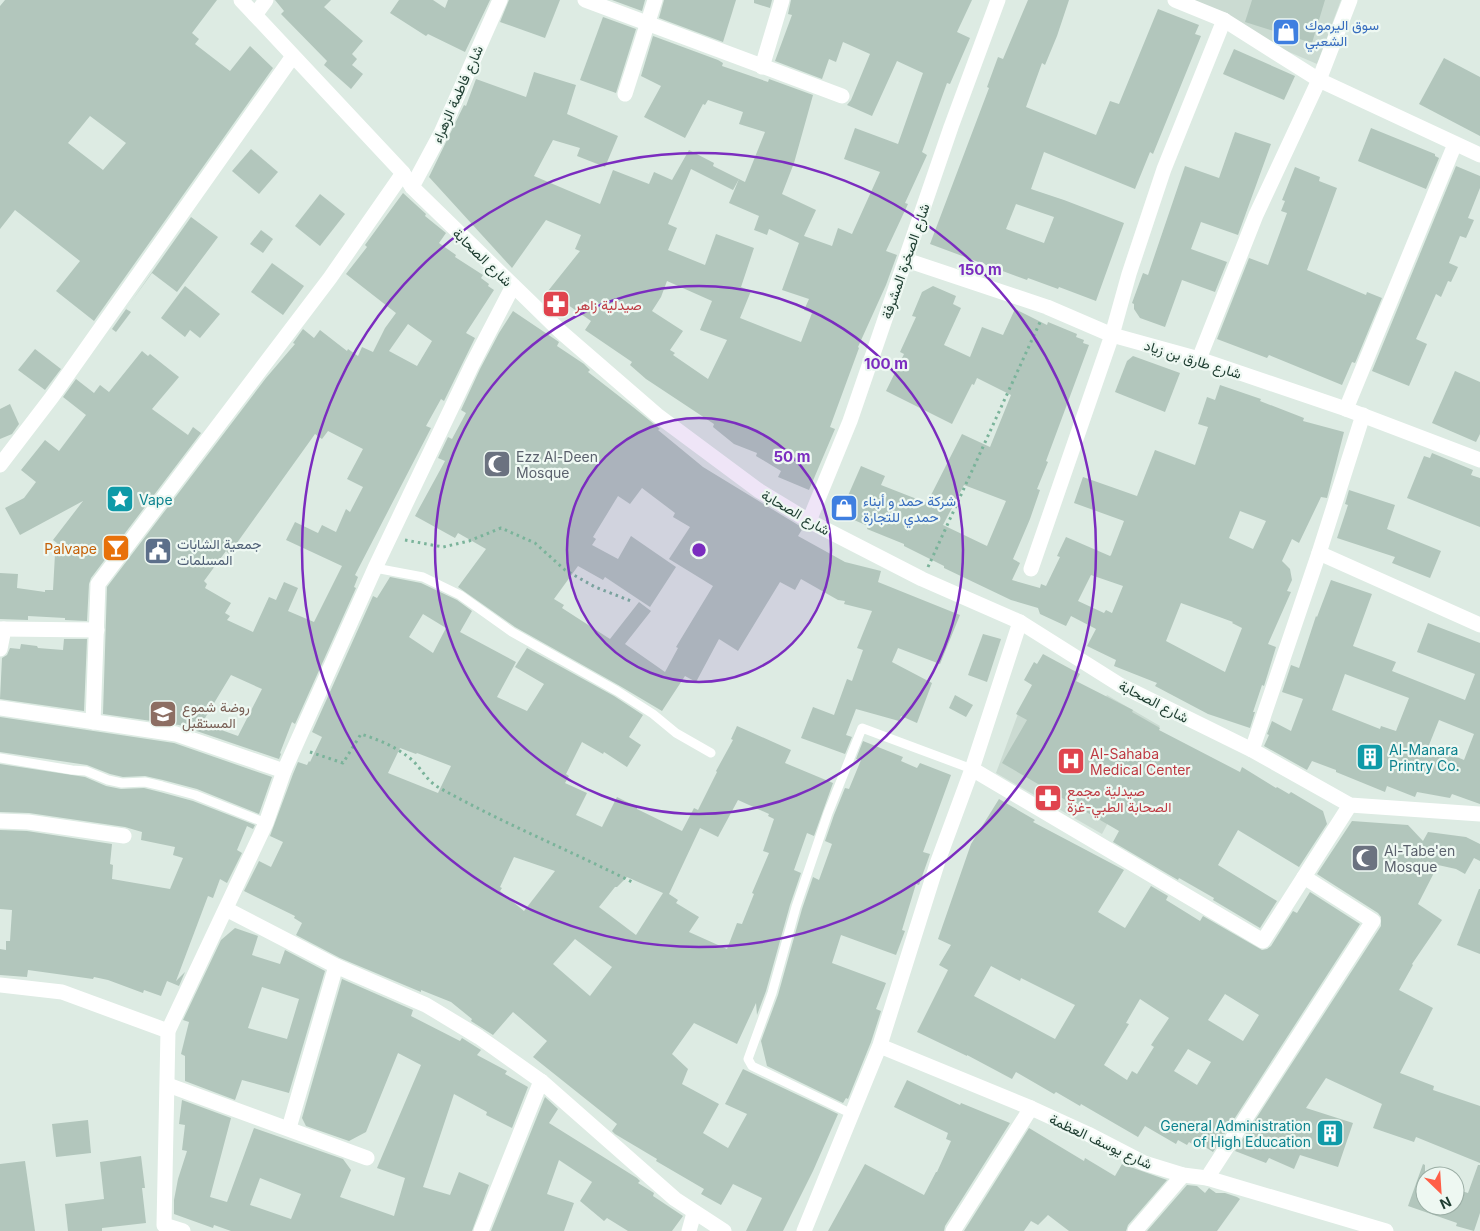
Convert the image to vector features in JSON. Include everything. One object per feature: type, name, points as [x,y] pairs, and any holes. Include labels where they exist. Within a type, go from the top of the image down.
[{"type":"street","name":"شارع الصحابة","points":[[241,0],[403,173],[412,187],[560,331],[657,415],[758,490],[809,521],[922,578],[1020,622],[1120,684],[1252,750],[1350,805],[1480,814]]},
{"type":"street","points":[[255,15],[266,0]]},
{"type":"street","name":"شارع فاطمة الزهراء","points":[[412,187],[441,133],[500,0]]},
{"type":"street","points":[[586,0],[842,96]]},
{"type":"street","points":[[625,94],[655,0]]},
{"type":"street","points":[[762,67],[782,0]]},
{"type":"street","name":"شارع الصخرة المشرفة","points":[[809,521],[850,421],[951,128],[998,0]]},
{"type":"street","points":[[1175,0],[1224,20],[1319,80],[1480,156]]},
{"type":"street","points":[[1199,359],[1256,215],[1319,80],[1350,0]]},
{"type":"street","points":[[1031,569],[1112,335],[1129,274],[1164,169],[1224,20]]},
{"type":"street","points":[[0,465],[52,397],[294,56]]},
{"type":"street","points":[[1346,409],[1455,144]]},
{"type":"street","points":[[93,722],[98,584],[330,278],[403,173]]},
{"type":"street","name":"شارع طارق بن زياد","points":[[906,260],[1047,307],[1112,335],[1199,359],[1346,409],[1480,460]]},
{"type":"street","points":[[183,1231],[165,1228],[168,1031],[266,823],[295,746],[390,537],[472,365],[513,286]]},
{"type":"street","points":[[1252,750],[1319,553],[1363,415]]},
{"type":"street","points":[[1319,553],[1480,625]]},
{"type":"street","points":[[804,1231],[880,1046],[938,861],[972,769],[1020,622]]},
{"type":"street","points":[[0,648],[2,629],[97,630]]},
{"type":"street","points":[[0,708],[176,734],[284,772]]},
{"type":"street","points":[[972,769],[1263,941],[1350,805]]},
{"type":"street","points":[[0,821],[28,822],[124,836]]},
{"type":"street","points":[[1207,1178],[1373,921],[1304,877]]},
{"type":"street","points":[[226,909],[336,966],[426,1005],[479,1037],[541,1081],[675,1199],[724,1231]]},
{"type":"street","points":[[289,1128],[336,966]]},
{"type":"street","points":[[0,984],[62,992],[168,1031]]},
{"type":"street","name":"شارع يوسف العظمة","points":[[880,1046],[1031,1108],[1144,1162],[1183,1175],[1207,1178],[1386,1231]]},
{"type":"street","points":[[480,1231],[541,1081]]},
{"type":"street","points":[[168,1085],[367,1158]]},
{"type":"street","points":[[953,1231],[1031,1108]]},
{"type":"street","points":[[1136,1231],[1183,1175]]},
{"type":"street","points":[[689,1231],[694,1213]]},
{"type":"lane","points":[[376,568],[424,577],[460,595],[512,632],[617,691],[653,714],[676,733],[711,753]]},
{"type":"lane","points":[[852,1114],[752,1066],[748,1059],[772,993],[796,907],[828,813],[862,728],[972,769]]},
{"type":"lane","points":[[0,758],[86,771],[108,780],[122,783],[144,782],[162,786],[195,795],[266,823]]},
{"type":"path","points":[[922,578],[1047,307]]},
{"type":"path","points":[[390,537],[443,547],[469,541],[501,528],[535,543],[565,570],[595,587],[631,601]]},
{"type":"path","points":[[295,746],[343,763],[361,734],[387,743],[412,760],[435,786],[497,818],[634,883]]},
{"type":"shaded area","name":"سوق اليرموك الشعبي","points":[[1168,0],[1341,0],[1317,64]]},
{"type":"shaded area","name":"Al-Sahaba Medical Center","points":[[1107,695],[1160,726],[1102,834],[996,773],[1018,714],[1076,748]]},
{"type":"building","points":[[5,0],[217,0],[192,33],[199,39],[195,44],[230,71],[250,46],[273,68],[94,321],[56,291],[80,261],[15,210],[0,229],[0,6]],"holes":[[[90,116],[126,143],[103,170],[68,143]]]},
{"type":"building","points":[[275,0],[331,0],[324,7],[363,41],[352,54],[357,59],[352,65],[363,74],[351,89],[324,65],[327,61],[281,14],[284,11]]},
{"type":"building","points":[[399,0],[433,0],[445,8],[448,0],[490,0],[465,52],[428,34],[426,36],[390,13]]},
{"type":"building","points":[[509,0],[560,0],[545,38],[500,22]]},
{"type":"building","points":[[612,0],[645,0],[642,11]]},
{"type":"building","points":[[664,0],[736,0],[723,42],[659,18]]},
{"type":"building","points":[[754,0],[772,0],[770,8],[754,3]]},
{"type":"building","points":[[791,0],[972,0],[957,32],[970,38],[950,84],[947,83],[922,152],[927,155],[905,203],[908,204],[886,251],[897,255],[886,285],[858,347],[830,427],[835,429],[809,490],[778,477],[781,471],[756,456],[757,453],[734,444],[713,427],[714,424],[646,379],[630,365],[632,362],[585,330],[591,321],[548,291],[580,251],[575,249],[581,235],[546,220],[512,268],[429,177],[464,105],[466,106],[476,79],[526,97],[534,72],[576,85],[567,114],[618,136],[605,167],[577,156],[580,148],[553,140],[534,176],[600,204],[613,170],[649,184],[654,172],[672,180],[689,150],[714,163],[713,166],[739,179],[745,182],[765,132],[739,124],[743,112],[708,100],[705,105],[703,104],[685,138],[644,117],[661,86],[641,76],[653,36],[718,60],[723,63],[722,66],[768,82],[769,79],[813,95],[794,163],[782,194],[816,210],[804,236],[832,246],[838,228],[852,234],[880,172],[844,159],[855,128],[898,144],[923,73],[897,61],[872,116],[847,105],[851,100],[870,54],[843,42],[836,62],[829,59],[822,79],[775,61],[792,15],[788,14]],"holes":[[[691,169],[733,190],[739,179],[729,203],[759,216],[754,230],[767,235],[769,229],[799,243],[782,290],[809,299],[804,310],[812,313],[801,342],[740,318],[751,291],[741,287],[754,248],[716,234],[705,265],[668,250],[677,228],[668,224]],[[667,281],[712,301],[700,330],[727,340],[708,379],[673,355],[675,353],[670,350],[683,331],[652,311],[661,297]]]},
{"type":"building","points":[[1028,0],[1069,0],[1057,36],[1045,65],[1042,63],[1026,107],[1096,135],[1110,101],[1119,104],[1158,9],[1199,25],[1195,34],[1201,36],[1153,154],[1150,152],[1135,189],[1044,152],[1031,189],[1124,223],[1096,301],[1059,287],[1058,289],[1028,278],[1027,280],[930,244],[989,88],[987,87],[998,57],[1003,59]],"holes":[[[1016,204],[1054,217],[1044,243],[1006,229]]]},
{"type":"building","points":[[1252,0],[1325,0],[1312,43],[1245,22]]},
{"type":"building","points":[[603,17],[636,29],[616,93],[580,80]]},
{"type":"building","points":[[1234,49],[1295,76],[1284,100],[1223,74]]},
{"type":"building","points":[[1444,58],[1480,77],[1480,136],[1419,104]]},
{"type":"building","points":[[1371,128],[1435,154],[1439,158],[1426,189],[1358,161]]},
{"type":"building","points":[[1235,132],[1271,144],[1238,235],[1201,222],[1191,249],[1227,262],[1215,292],[1182,280],[1165,327],[1140,318],[1132,303],[1143,273],[1148,275],[1185,166],[1219,178]]},
{"type":"building","points":[[251,149],[278,172],[259,194],[232,171]]},
{"type":"building","points":[[1456,166],[1480,176],[1480,188],[1468,218],[1474,220],[1466,238],[1460,236],[1449,263],[1458,267],[1451,282],[1448,281],[1441,297],[1436,294],[1416,339],[1427,344],[1409,386],[1372,371]]},
{"type":"building","points":[[1295,167],[1320,177],[1319,181],[1337,188],[1307,270],[1366,295],[1367,292],[1382,298],[1355,363],[1352,362],[1342,385],[1269,355],[1267,358],[1217,339],[1249,258],[1268,265],[1287,213],[1281,211],[1285,201],[1282,200]]},
{"type":"building","points":[[403,193],[426,214],[425,216],[446,233],[439,243],[456,255],[455,257],[483,275],[481,278],[494,290],[466,333],[475,338],[444,401],[441,399],[426,426],[431,428],[355,575],[358,577],[354,587],[356,588],[295,724],[292,722],[279,759],[179,725],[103,714],[107,587],[266,378],[295,344],[293,343],[303,329],[314,338],[320,330],[347,351],[348,349],[358,356],[362,347],[373,352],[385,328],[396,313],[346,274],[367,247],[365,245]],"holes":[[[408,324],[432,341],[417,366],[389,351]],[[328,431],[363,449],[347,479],[363,487],[350,512],[346,509],[336,532],[322,525],[318,533],[295,522],[286,540],[342,566],[314,622],[288,611],[298,588],[284,582],[276,600],[269,597],[253,632],[227,620],[230,616],[225,613],[231,603],[205,588],[207,584],[204,581],[226,551],[229,554],[315,434],[322,439]],[[231,675],[262,689],[238,736],[202,723]]]},
{"type":"building","points":[[320,194],[345,214],[320,246],[295,226]]},
{"type":"building","points":[[191,217],[218,237],[177,292],[152,273],[131,303]]},
{"type":"building","points":[[261,230],[273,239],[263,253],[250,244]]},
{"type":"building","points":[[272,263],[304,286],[283,315],[251,292]]},
{"type":"building","points":[[185,286],[220,314],[200,338],[190,330],[185,337],[161,318]]},
{"type":"building","points":[[933,286],[956,296],[953,304],[961,308],[944,345],[970,357],[982,327],[1003,335],[1015,309],[1047,325],[1048,322],[1077,334],[1076,337],[1084,340],[1083,343],[1089,345],[1046,461],[1048,462],[1037,489],[1040,490],[1030,519],[1013,559],[1020,563],[1012,580],[1040,588],[1041,584],[1046,586],[1060,557],[1057,556],[1066,537],[1110,556],[1124,521],[1074,503],[1083,477],[1137,496],[1155,450],[1195,465],[1208,427],[1198,424],[1207,397],[1215,400],[1220,385],[1261,399],[1260,401],[1304,418],[1303,421],[1344,432],[1327,498],[1321,497],[1299,543],[1292,539],[1282,561],[1290,569],[1292,580],[1287,591],[1291,592],[1268,644],[1276,647],[1264,686],[1262,685],[1253,712],[1255,712],[1250,728],[1208,714],[1155,686],[1157,683],[1114,666],[1116,660],[1087,646],[1096,629],[1071,616],[1066,626],[1040,614],[1038,608],[1011,600],[944,568],[944,566],[904,546],[904,544],[867,529],[868,526],[840,514],[861,466],[885,476],[881,485],[927,503],[962,434],[990,447],[1011,395],[977,378],[974,385],[972,384],[952,424],[886,391],[904,354],[900,352],[916,317],[912,316],[922,292]],"holes":[[[964,485],[1006,501],[987,546],[943,525]],[[1240,511],[1266,521],[1253,549],[1229,538]],[[1091,575],[1123,586],[1112,613],[1106,610],[1104,613],[1078,601]],[[1181,603],[1233,622],[1242,628],[1225,672],[1166,641]]]},
{"type":"building","points":[[126,309],[131,312],[116,332],[112,329]]},
{"type":"building","points":[[513,311],[559,342],[557,346],[584,364],[590,370],[588,372],[660,429],[658,430],[703,467],[803,528],[798,536],[845,562],[881,571],[878,582],[960,615],[940,664],[898,648],[892,662],[932,683],[917,723],[901,716],[899,721],[856,709],[846,735],[852,737],[845,754],[801,738],[813,707],[834,715],[847,679],[852,681],[863,650],[857,648],[872,611],[844,604],[845,601],[838,600],[801,579],[795,590],[780,582],[738,651],[719,639],[696,682],[685,676],[662,711],[515,627],[458,587],[486,549],[458,533],[455,538],[415,516],[445,461],[438,458],[448,437],[452,439],[466,413],[461,410],[499,333]],"holes":[[[642,488],[675,513],[673,517],[690,527],[669,559],[713,586],[676,647],[678,648],[665,672],[625,644],[651,611],[639,602],[610,639],[562,608],[564,605],[554,599],[578,566],[603,580],[605,577],[650,607],[676,567],[631,536],[618,559],[592,545],[596,539],[593,537],[618,496],[630,504]]]},
{"type":"building","points":[[35,349],[61,369],[45,390],[18,370]]},
{"type":"building","points":[[142,351],[148,356],[150,354],[179,377],[152,409],[188,435],[193,427],[201,433],[91,578],[87,621],[28,616],[28,620],[0,619],[0,573],[18,574],[17,588],[45,592],[45,590],[53,590],[55,554],[59,549],[55,546],[57,543],[53,540],[83,501],[20,535],[5,508],[24,498],[36,482],[21,470],[45,440],[59,451],[86,415],[63,397],[76,379],[94,393],[100,385],[109,392]]},
{"type":"building","points":[[1133,356],[1180,373],[1165,412],[1115,392],[1127,361]]},
{"type":"building","points":[[1455,371],[1480,382],[1480,434],[1476,442],[1432,423]]},
{"type":"building","points":[[10,404],[19,424],[12,434],[0,439],[0,409]]},
{"type":"building","points":[[1432,453],[1473,470],[1471,475],[1480,478],[1480,527],[1407,498],[1424,456],[1430,458]]},
{"type":"building","points":[[1349,490],[1395,505],[1387,529],[1441,551],[1430,578],[1392,563],[1395,557],[1337,538],[1348,505],[1345,504]]},
{"type":"building","points":[[390,577],[421,583],[457,600],[472,611],[460,632],[516,662],[497,697],[527,711],[544,684],[515,667],[527,648],[614,696],[643,715],[629,737],[641,745],[627,767],[604,752],[603,754],[582,742],[566,774],[569,776],[565,783],[587,793],[576,815],[602,827],[617,797],[682,831],[694,808],[698,810],[733,740],[731,739],[737,726],[791,750],[785,763],[833,783],[814,836],[807,833],[794,870],[801,873],[757,1015],[756,1003],[737,1044],[694,1023],[672,1054],[688,1069],[682,1084],[719,1104],[703,1133],[728,1148],[747,1114],[725,1104],[743,1069],[838,1114],[813,1171],[783,1231],[746,1231],[762,1198],[733,1184],[721,1205],[701,1194],[704,1189],[615,1134],[612,1131],[617,1124],[533,1057],[547,1041],[513,1012],[493,1035],[471,1021],[472,1019],[451,1002],[421,990],[421,992],[340,958],[296,935],[302,923],[294,918],[295,916],[244,891],[259,861],[271,867],[283,842],[270,836],[293,774],[298,762],[307,765],[310,762],[322,737],[312,732],[373,596],[377,598]],"holes":[[[423,614],[446,628],[433,653],[409,637]],[[400,748],[451,766],[438,793],[388,773]],[[738,800],[769,814],[768,816],[774,819],[763,851],[769,853],[752,893],[754,894],[742,924],[737,923],[727,949],[689,932],[699,917],[676,903],[678,900],[669,894],[700,828],[718,837]],[[514,857],[555,871],[524,911],[500,891],[502,888],[500,887]],[[627,877],[663,893],[636,935],[599,907],[615,887]],[[575,939],[612,967],[590,996],[553,964]]]},
{"type":"building","points":[[1331,580],[1372,594],[1353,646],[1396,662],[1392,671],[1465,700],[1475,674],[1417,652],[1428,623],[1480,643],[1480,804],[1452,794],[1450,798],[1417,792],[1415,797],[1387,786],[1385,792],[1312,761],[1307,770],[1264,746],[1272,721],[1291,731],[1303,699],[1282,692],[1291,665],[1299,668]],"holes":[[[1345,674],[1409,698],[1396,731],[1381,726],[1380,729],[1332,710]],[[1439,720],[1474,734],[1464,760],[1429,745]]]},
{"type":"building","points":[[983,634],[1001,639],[987,682],[968,675]]},
{"type":"building","points":[[64,639],[87,639],[84,711],[0,699],[2,658],[7,655],[10,648],[20,649],[21,644],[37,646],[38,648],[63,650]]},
{"type":"building","points":[[1043,654],[1080,674],[1076,681],[1133,710],[1132,712],[1160,728],[1159,730],[1240,772],[1242,767],[1276,788],[1289,794],[1291,792],[1323,811],[1327,824],[1299,867],[1238,830],[1218,865],[1277,901],[1260,928],[1213,900],[1214,898],[1179,878],[1178,880],[1113,842],[1119,831],[1002,763],[1027,720],[1016,714],[1032,685],[1024,680],[1034,662],[1037,664]]},
{"type":"building","points":[[955,695],[973,705],[966,717],[949,708]]},
{"type":"building","points":[[0,717],[174,743],[272,777],[259,814],[197,789],[163,780],[145,776],[123,777],[87,765],[0,752]]},
{"type":"building","points":[[863,741],[903,757],[901,761],[917,768],[920,763],[951,775],[923,852],[930,854],[919,885],[916,884],[902,930],[905,931],[896,955],[841,935],[832,963],[886,983],[876,1009],[881,1011],[871,1042],[848,1099],[846,1098],[843,1103],[767,1066],[761,1041],[778,995],[813,877],[819,880],[832,844],[825,841],[834,815],[845,788],[849,789],[861,760],[856,759]]},
{"type":"building","points":[[0,764],[85,777],[106,786],[121,789],[144,788],[193,801],[255,825],[253,829],[247,826],[237,850],[242,853],[227,883],[220,879],[213,898],[208,896],[176,981],[185,972],[179,986],[167,981],[161,996],[144,990],[143,993],[94,977],[93,979],[28,970],[27,977],[0,975],[0,949],[6,950],[6,941],[10,941],[12,910],[0,909],[0,830],[27,831],[112,844],[110,864],[113,865],[112,879],[170,889],[183,858],[173,855],[175,847],[141,840],[142,832],[125,827],[29,813],[0,812]]},
{"type":"building","points":[[999,799],[1035,820],[1033,822],[1124,870],[1098,912],[1125,928],[1151,886],[1168,896],[1166,900],[1200,921],[1203,916],[1262,950],[1271,946],[1293,911],[1297,913],[1310,892],[1360,924],[1213,1152],[1202,1145],[1200,1149],[1189,1142],[1187,1145],[1178,1140],[1176,1144],[1145,1126],[1138,1137],[1081,1104],[1080,1106],[1056,1092],[1054,1094],[1016,1072],[1012,1079],[967,1055],[917,1032],[948,970],[939,965],[951,945],[938,939],[971,844]],"holes":[[[991,966],[1020,981],[1021,978],[1075,1005],[1055,1039],[974,996]],[[1225,994],[1259,1015],[1243,1041],[1208,1020]],[[1140,999],[1169,1018],[1151,1045],[1154,1047],[1137,1074],[1132,1071],[1127,1080],[1104,1065],[1129,1024],[1126,1023]],[[1188,1049],[1211,1062],[1197,1085],[1174,1071]]]},
{"type":"building","points":[[1352,821],[1408,825],[1423,841],[1428,832],[1466,837],[1480,844],[1480,861],[1474,858],[1465,874],[1456,869],[1438,865],[1418,904],[1442,920],[1412,964],[1399,990],[1433,1008],[1400,1073],[1434,1086],[1433,1090],[1480,1106],[1480,1163],[1416,1137],[1414,1142],[1373,1128],[1382,1104],[1326,1078],[1306,1108],[1353,1123],[1338,1167],[1300,1155],[1294,1169],[1269,1158],[1266,1163],[1235,1151],[1381,926],[1381,917],[1378,913],[1317,874]]},
{"type":"building","points":[[1480,889],[1480,954],[1457,945]]},
{"type":"building","points":[[235,928],[258,936],[252,955],[280,964],[285,950],[325,971],[289,1093],[242,1080],[235,1100],[185,1081],[185,1056],[181,1054],[189,1022],[183,1020],[221,940]],"holes":[[[262,987],[299,999],[287,1039],[248,1028]]]},
{"type":"building","points":[[342,979],[413,1010],[411,1016],[460,1041],[462,1038],[481,1050],[477,1055],[507,1071],[505,1074],[528,1087],[512,1128],[486,1115],[487,1112],[454,1094],[423,1187],[450,1195],[459,1172],[489,1185],[472,1231],[231,1231],[214,1225],[213,1228],[174,1214],[174,1200],[178,1179],[187,1151],[182,1150],[185,1125],[179,1124],[182,1100],[231,1118],[210,1197],[227,1202],[254,1128],[343,1159],[351,1170],[340,1197],[394,1216],[405,1178],[377,1168],[421,1065],[398,1053],[366,1132],[349,1141],[306,1126],[302,1118]],"holes":[[[260,1178],[301,1194],[291,1219],[250,1205]]]},
{"type":"building","points":[[907,1080],[960,1105],[961,1103],[1010,1123],[945,1226],[944,1231],[828,1231],[865,1164],[924,1195],[937,1172],[951,1141],[946,1139],[948,1133],[894,1107]]},
{"type":"building","points":[[545,1097],[558,1109],[549,1123],[637,1178],[640,1181],[638,1183],[654,1193],[653,1196],[683,1216],[672,1231],[628,1231],[607,1218],[604,1221],[580,1201],[592,1182],[559,1160],[547,1194],[574,1203],[564,1231],[491,1231]]},
{"type":"building","points":[[88,1120],[91,1153],[56,1157],[52,1124]]},
{"type":"building","points":[[1029,1128],[1084,1161],[1085,1158],[1115,1176],[1122,1164],[1167,1180],[1128,1225],[1126,1231],[1069,1231],[1048,1215],[1038,1225],[1031,1221],[1024,1231],[964,1231]]},
{"type":"building","points":[[141,1156],[145,1188],[142,1188],[146,1223],[102,1228],[102,1231],[68,1231],[65,1204],[104,1199],[100,1162]]},
{"type":"building","points":[[25,1161],[35,1231],[0,1231],[0,1164]]},
{"type":"building","points":[[1478,1165],[1480,1165],[1480,1213],[1474,1231],[1456,1226],[1457,1223],[1437,1216],[1465,1216],[1465,1192],[1468,1193]]},
{"type":"building","points":[[1187,1185],[1197,1186],[1205,1193],[1209,1188],[1216,1193],[1225,1193],[1240,1199],[1217,1231],[1147,1231]]},
{"type":"building","points":[[1415,1186],[1415,1208],[1408,1206]]},
{"type":"place","name":"سوق اليرموك الشعبي","points":[[1286,32]]},
{"type":"place","name":"صيدلية زاهر","points":[[556,304]]},
{"type":"place","name":"Ezz Al-Deen Mosque","points":[[497,464]]},
{"type":"place","name":"Vape","points":[[120,499]]},
{"type":"place","name":"شركة حمد و أبناء حمدي للتجارة","points":[[844,508]]},
{"type":"place","name":"Palvape","points":[[116,548]]},
{"type":"place","name":"جمعية الشابات المسلمات","points":[[158,551]]},
{"type":"place","name":"روضة شموع المستقبل","points":[[163,714]]},
{"type":"place","name":"Al-Manara Printry Co.","points":[[1370,757]]},
{"type":"place","name":"Al-Sahaba Medical Center","points":[[1071,761]]},
{"type":"place","name":"صيدلية مجمع الصحابة الطبي-غزة","points":[[1048,798]]},
{"type":"place","name":"Al-Tabe'en Mosque","points":[[1365,858]]},
{"type":"place","name":"General Administration of High Education","points":[[1330,1133]]}]
